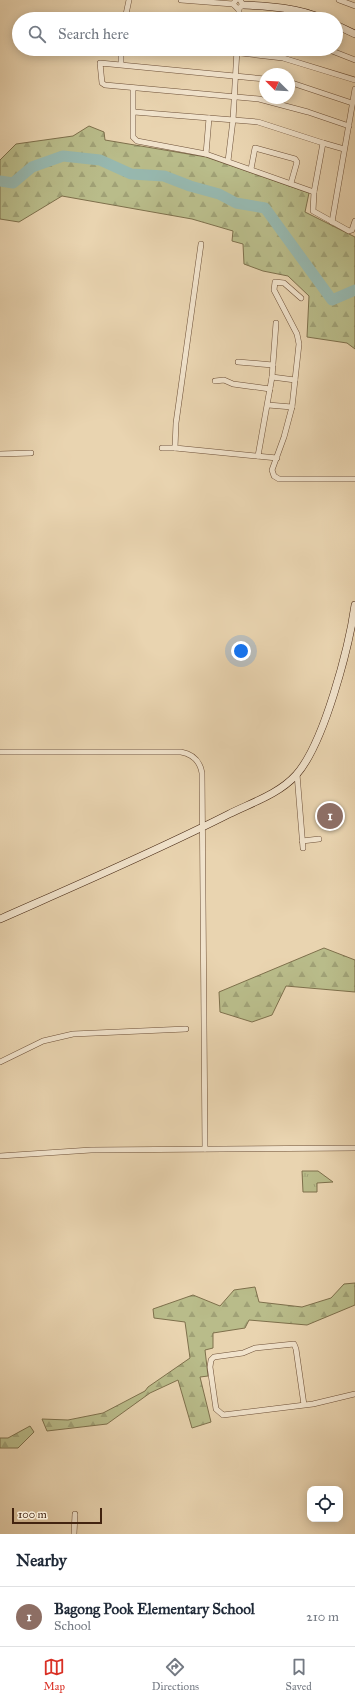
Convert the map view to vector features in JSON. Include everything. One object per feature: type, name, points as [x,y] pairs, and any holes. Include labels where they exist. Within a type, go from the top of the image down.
[{"type":"street","points":[[126,12],[129,0]]},
{"type":"street","points":[[181,0],[235,2],[235,8],[241,5],[271,7],[296,12]]},
{"type":"street","points":[[339,0],[355,6]]},
{"type":"street","points":[[343,28],[355,34]]},
{"type":"street","points":[[343,55],[355,60]]},
{"type":"street","points":[[120,64],[121,56]]},
{"type":"street","points":[[228,161],[233,120],[236,56]]},
{"type":"street","points":[[271,56],[283,58],[355,80]]},
{"type":"street","points":[[259,77],[100,62],[102,83],[133,88],[259,99],[308,112],[349,126]]},
{"type":"street","points":[[295,84],[352,103]]},
{"type":"street","points":[[133,88],[134,137],[137,141],[206,154],[314,192]]},
{"type":"street","points":[[332,222],[355,89]]},
{"type":"street","points":[[134,112],[258,122],[344,149]]},
{"type":"street","points":[[206,154],[209,118]]},
{"type":"street","points":[[323,143],[314,192],[313,211],[349,231],[352,230],[355,221]]},
{"type":"street","points":[[251,169],[255,148],[295,159],[297,162],[291,183]]},
{"type":"street","points":[[175,448],[176,423],[201,244]]},
{"type":"street","points":[[301,298],[284,283],[275,282],[274,290],[297,334],[299,344],[292,407],[272,470],[274,476],[279,479],[355,479]]},
{"type":"street","points":[[258,456],[272,377],[276,323]]},
{"type":"street","points":[[238,362],[273,365]]},
{"type":"street","points":[[272,377],[295,380]]},
{"type":"street","points":[[215,381],[224,380],[233,384],[270,389]]},
{"type":"street","points":[[268,405],[292,407]]},
{"type":"street","points":[[162,448],[277,458]]},
{"type":"street","points":[[0,454],[31,453]]},
{"type":"street","points":[[0,919],[202,827],[282,788],[296,774],[311,751],[328,708],[348,644],[355,605]]},
{"type":"street","points":[[0,752],[181,752],[188,753],[197,761],[201,769],[205,1148]]},
{"type":"street","points":[[296,774],[302,848]]},
{"type":"street","points":[[302,841],[319,839]]},
{"type":"street","points":[[0,1062],[43,1041],[73,1034],[186,1029]]},
{"type":"street","points":[[0,1156],[91,1150],[355,1148]]},
{"type":"street","points":[[304,1405],[294,1344],[254,1349],[211,1360],[210,1367],[216,1409],[222,1414],[304,1405],[335,1400],[355,1394]]},
{"type":"street","points":[[74,1534],[75,1514]]},
{"type":"green space","points":[[89,126],[104,132],[105,140],[206,157],[309,193],[305,212],[355,237],[355,349],[347,343],[307,337],[309,296],[288,276],[263,271],[244,264],[243,244],[232,241],[233,231],[192,219],[62,196],[19,222],[0,219],[0,160],[16,144],[73,136]]},
{"type":"green space","points":[[324,948],[355,960],[355,992],[286,986],[272,1015],[252,1022],[220,1012],[219,992]]},
{"type":"green space","points":[[302,1171],[318,1171],[333,1182],[317,1183],[317,1192],[303,1192]]},
{"type":"green space","points":[[355,1283],[355,1305],[307,1325],[249,1320],[245,1328],[213,1333],[213,1348],[205,1350],[208,1376],[200,1377],[211,1422],[192,1428],[178,1380],[150,1393],[107,1424],[47,1431],[42,1419],[68,1420],[103,1413],[145,1391],[148,1387],[190,1358],[185,1322],[154,1318],[153,1309],[193,1295],[220,1306],[234,1290],[255,1287],[259,1302],[302,1307],[331,1298],[344,1284]]},
{"type":"green space","points":[[30,1426],[34,1432],[18,1448],[0,1448],[0,1438],[8,1438]]},
{"type":"waterway","points":[[0,181],[13,183],[32,167],[63,156],[100,160],[131,174],[164,176],[190,186],[219,194],[236,203],[265,208],[332,300],[355,290]]},
{"type":"place","name":"Bagong Pook Elementary School","points":[[330,816]]}]
